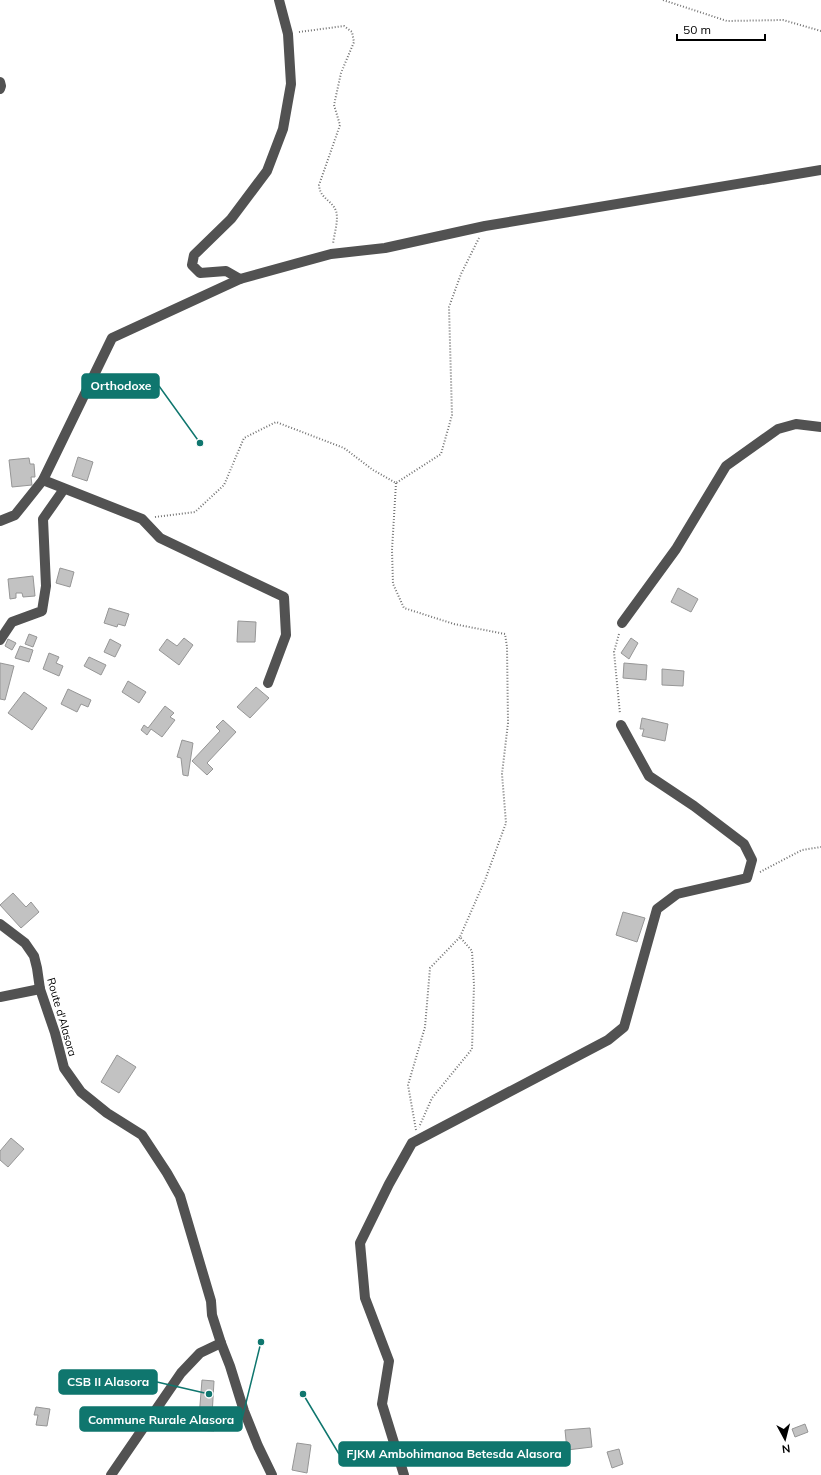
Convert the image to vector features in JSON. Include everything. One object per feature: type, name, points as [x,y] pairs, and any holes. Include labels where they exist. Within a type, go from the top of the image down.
[{"type":"street","points":[[240,279],[226,271],[200,273],[192,265],[194,255],[231,220],[267,171],[283,129],[291,84],[288,34],[279,0]]},
{"type":"street","points":[[0,82],[0,89]]},
{"type":"street","points":[[0,521],[16,515],[43,480],[112,338],[240,279],[331,254],[386,248],[485,226],[821,170]]},
{"type":"street","points":[[622,623],[676,549],[726,466],[778,429],[796,424],[821,427]]},
{"type":"street","points":[[43,480],[142,519],[160,538],[284,597],[286,635],[268,683]]},
{"type":"street","points":[[0,640],[12,622],[42,611],[46,586],[43,519],[64,489]]},
{"type":"street","points":[[404,1475],[382,1404],[389,1362],[365,1298],[360,1243],[389,1184],[412,1143],[608,1040],[624,1027],[657,909],[677,894],[747,878],[752,860],[744,844],[694,806],[649,776],[621,725]]},
{"type":"street","name":"Route d'Alasora","points":[[0,924],[25,943],[34,956],[40,989],[55,1033],[64,1068],[81,1092],[107,1113],[142,1135],[180,1196],[211,1301],[212,1315],[221,1343],[255,1439],[272,1475]]},
{"type":"street","points":[[0,997],[40,989]]},
{"type":"street","points":[[111,1475],[181,1373],[200,1353],[221,1343]]},
{"type":"path","points":[[663,0],[727,21],[784,20],[821,30]]},
{"type":"path","points":[[288,34],[344,26],[352,32],[354,42],[341,73],[334,105],[340,124],[319,185],[319,192],[336,210],[337,217],[331,254]]},
{"type":"path","points":[[396,483],[441,454],[452,415],[449,307],[461,274],[485,226]]},
{"type":"path","points":[[142,519],[195,512],[224,485],[244,438],[276,422],[344,448],[373,470],[396,483]]},
{"type":"path","points":[[396,483],[392,550],[393,584],[404,608],[454,624],[505,634],[507,647],[508,723],[502,774],[506,823],[485,880],[460,937],[430,968],[425,1027],[408,1085],[416,1133],[432,1098],[472,1049],[474,985],[472,951],[460,937]]},
{"type":"path","points":[[621,725],[614,652],[622,623]]},
{"type":"path","points":[[747,878],[802,850],[821,847]]},
{"type":"building","points":[[78,457],[93,462],[87,481],[72,476]]},
{"type":"building","points":[[29,458],[30,464],[34,464],[35,477],[31,477],[32,485],[12,487],[9,460]]},
{"type":"building","points":[[60,568],[74,572],[70,587],[56,583]]},
{"type":"building","points":[[33,576],[35,596],[23,597],[22,593],[16,593],[16,598],[10,599],[8,579]]},
{"type":"building","points":[[678,588],[698,599],[691,612],[671,602]]},
{"type":"building","points":[[109,608],[129,614],[125,626],[118,624],[117,627],[104,623]]},
{"type":"building","points":[[238,621],[256,622],[255,642],[237,642]]},
{"type":"building","points":[[29,634],[37,637],[33,647],[25,644]]},
{"type":"building","points":[[184,638],[193,645],[179,665],[159,650],[167,639],[177,646]]},
{"type":"building","points":[[631,638],[638,643],[629,659],[621,653]]},
{"type":"building","points":[[8,639],[16,643],[12,650],[5,646]]},
{"type":"building","points":[[110,639],[121,645],[115,657],[104,652]]},
{"type":"building","points":[[20,646],[33,650],[29,662],[15,658]]},
{"type":"building","points":[[49,653],[59,657],[56,663],[63,666],[59,676],[43,669]]},
{"type":"building","points":[[89,657],[106,665],[101,675],[84,666]]},
{"type":"building","points":[[0,663],[14,666],[5,700],[0,699]]},
{"type":"building","points":[[624,663],[647,665],[646,680],[623,678]]},
{"type":"building","points":[[662,669],[684,671],[683,686],[662,685]]},
{"type":"building","points":[[128,681],[146,692],[139,703],[122,692]]},
{"type":"building","points":[[256,687],[269,698],[250,718],[237,707]]},
{"type":"building","points":[[68,689],[91,700],[88,707],[81,704],[77,712],[61,704]]},
{"type":"building","points":[[24,692],[47,708],[32,730],[8,713]]},
{"type":"building","points":[[165,706],[174,713],[170,717],[175,720],[162,737],[151,729],[147,735],[141,730],[144,725],[148,728]]},
{"type":"building","points":[[642,718],[668,724],[665,741],[642,736],[644,729],[640,729]]},
{"type":"building","points":[[223,720],[236,732],[207,763],[213,769],[207,775],[192,761],[220,731],[216,727]]},
{"type":"building","points":[[182,740],[193,743],[188,776],[183,775],[181,758],[177,757]]},
{"type":"building","points":[[13,893],[26,907],[31,902],[39,912],[21,928],[0,905]]},
{"type":"building","points":[[623,912],[645,918],[637,942],[616,935]]},
{"type":"building","points":[[117,1055],[136,1067],[119,1093],[101,1082]]},
{"type":"building","points":[[11,1138],[24,1149],[8,1167],[0,1160],[0,1151]]},
{"type":"building","points":[[202,1380],[214,1381],[212,1416],[215,1416],[214,1431],[198,1430]]},
{"type":"building","points":[[36,1407],[50,1409],[47,1426],[36,1425],[38,1415],[34,1415]]},
{"type":"building","points":[[805,1424],[808,1432],[795,1437],[792,1429]]},
{"type":"building","points":[[590,1428],[592,1447],[567,1450],[565,1430]]},
{"type":"building","points":[[297,1443],[311,1445],[307,1473],[292,1470]]},
{"type":"building","points":[[619,1449],[623,1464],[612,1468],[607,1452]]},
{"type":"place","name":"Orthodoxe","points":[[200,443]]},
{"type":"place","name":"Commune Rurale Alasora","points":[[261,1342]]},
{"type":"place","name":"CSB II Alasora","points":[[209,1394]]},
{"type":"place","name":"FJKM Ambohimanoa Betesda Alasora","points":[[303,1394]]}]
